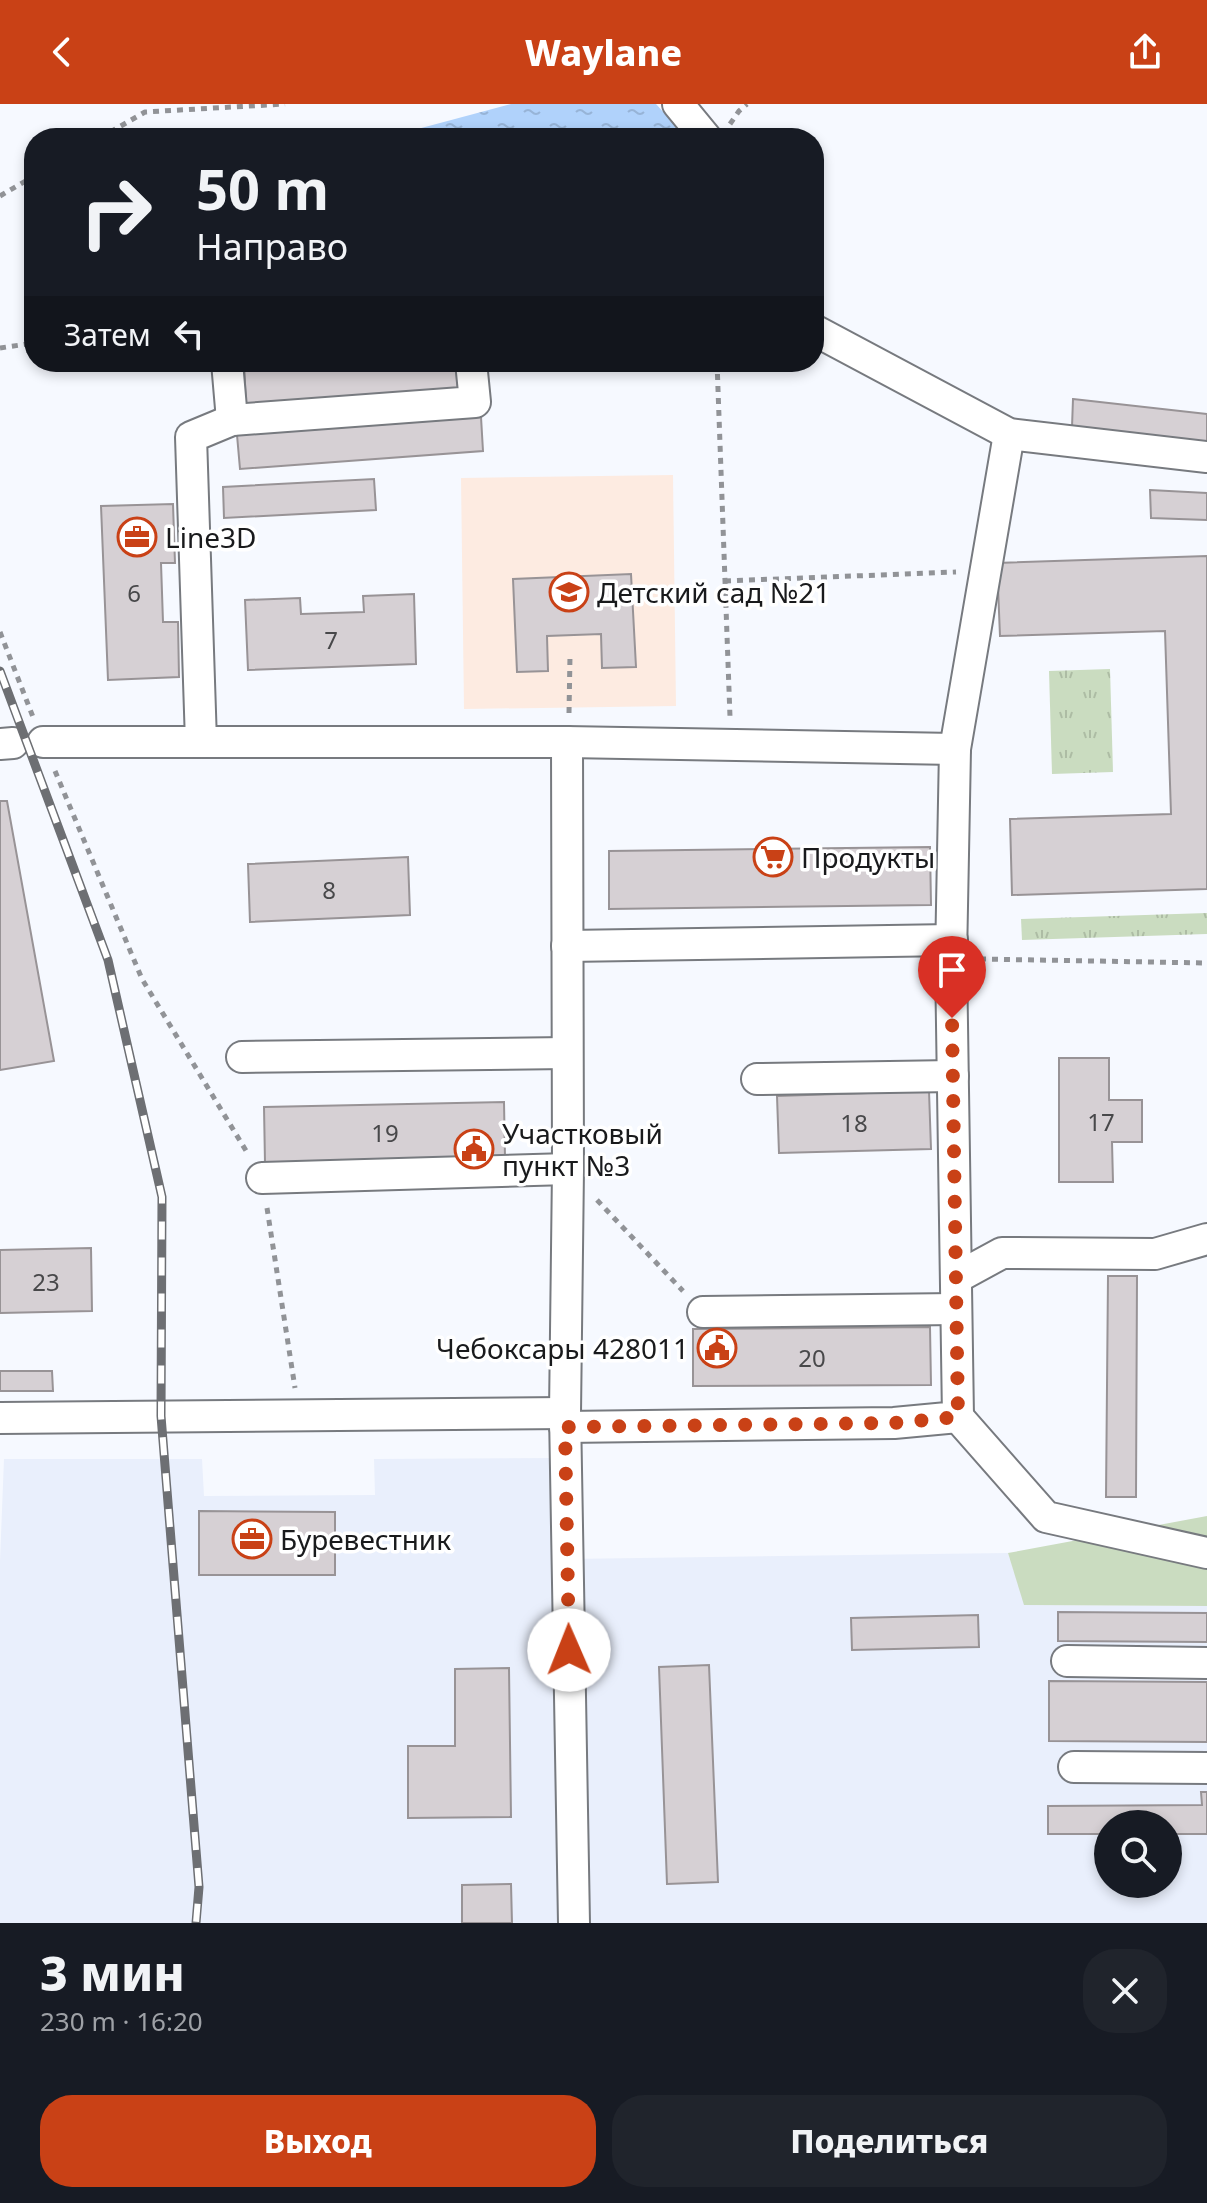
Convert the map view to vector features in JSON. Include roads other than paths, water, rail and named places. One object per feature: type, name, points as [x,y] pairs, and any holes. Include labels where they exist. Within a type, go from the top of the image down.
[{"type":"street","points":[[678,104],[698,128]]},
{"type":"street","points":[[824,335],[1009,434],[1207,457]]},
{"type":"street","points":[[228,372],[232,420]]},
{"type":"street","points":[[201,742],[191,437],[232,420],[475,402],[472,372]]},
{"type":"street","points":[[1009,434],[955,749],[951,950],[958,1417],[1046,1517],[1207,1553]]},
{"type":"street","points":[[43,742],[567,742],[955,749]]},
{"type":"street","points":[[567,742],[565,1420],[574,1923]]},
{"type":"street","points":[[567,946],[951,950]]},
{"type":"street","points":[[242,1057],[567,1053]]},
{"type":"street","points":[[757,1079],[953,1076]]},
{"type":"street","points":[[262,1178],[568,1169]]},
{"type":"street","points":[[956,1278],[1002,1253],[1155,1254],[1207,1239]]},
{"type":"street","points":[[703,1312],[956,1309]]},
{"type":"street","points":[[0,1418],[299,1415],[894,1423],[958,1417]]},
{"type":"street","points":[[1067,1661],[1207,1663]]},
{"type":"street","points":[[1074,1767],[1207,1768]]},
{"type":"water","points":[[511,104],[656,104],[678,128],[421,128]]},
{"type":"railway","points":[[0,671],[108,960],[162,1197],[161,1416],[199,1887],[196,1923]]},
{"type":"place","name":"Line3D","points":[[137,537]]},
{"type":"place","name":"Детский сад №21","points":[[569,592]]},
{"type":"place","name":"Продукты","points":[[773,857]]},
{"type":"place","name":"Участковый пункт №3","points":[[474,1149]]},
{"type":"place","name":"Чебоксары 428011","points":[[717,1348]]},
{"type":"place","name":"Буревестник","points":[[252,1539]]}]
